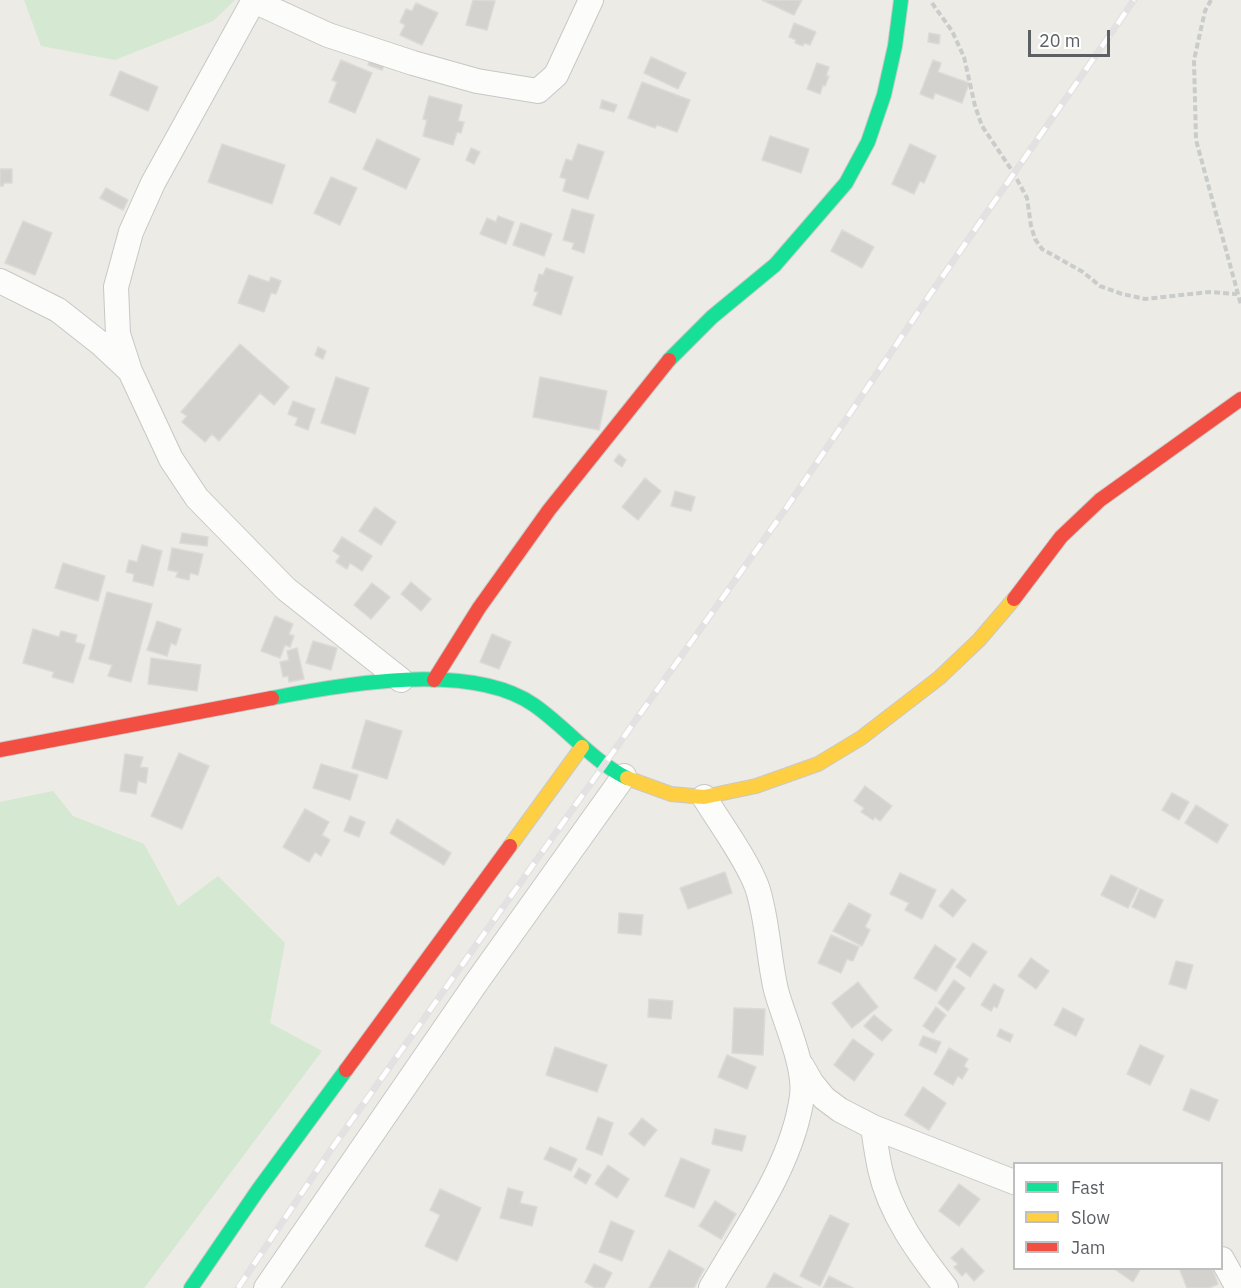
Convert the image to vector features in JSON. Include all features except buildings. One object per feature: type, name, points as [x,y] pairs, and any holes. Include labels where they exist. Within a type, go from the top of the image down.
[{"type":"street","points":[[401,680],[286,589],[197,498],[171,459],[130,371],[118,334],[116,287],[131,232],[153,183],[254,1],[328,35],[413,63],[477,81],[538,91],[556,75],[591,0]]},
{"type":"street","points":[[434,680],[479,608],[544,518],[666,363],[712,317],[775,265],[846,183],[874,125],[895,51],[901,0]]},
{"type":"street","points":[[0,281],[58,310],[100,343],[130,371]]},
{"type":"street","points":[[0,750],[13,750],[330,687],[401,680],[434,680],[515,694],[554,720],[603,765],[651,788],[677,795],[704,797],[740,790],[809,768],[837,755],[863,738],[946,672],[971,647],[1010,604],[1078,519],[1153,460],[1217,418],[1241,399]]},
{"type":"street","points":[[191,1288],[258,1190],[582,747]]},
{"type":"street","points":[[266,1288],[477,983],[624,776]]},
{"type":"street","points":[[704,797],[756,886],[762,905],[776,989],[800,1061],[811,1082],[824,1098],[840,1110],[873,1127],[1013,1182]]},
{"type":"street","points":[[711,1288],[772,1183],[786,1154],[797,1122],[803,1093],[800,1061]]},
{"type":"street","points":[[873,1127],[880,1171],[892,1203],[907,1235],[946,1288]]},
{"type":"street","points":[[1223,1262],[1238,1288]]},
{"type":"path","points":[[929,0],[952,31],[964,57],[982,126],[1028,198],[1031,226],[1035,239],[1042,249],[1083,272],[1100,285],[1122,294],[1144,299],[1209,292],[1238,294]]},
{"type":"path","points":[[1211,0],[1205,11],[1194,60],[1197,140],[1241,305]]},
{"type":"green space","points":[[24,0],[235,0],[213,21],[115,60],[41,46]]},
{"type":"green space","points":[[53,791],[73,816],[144,844],[178,906],[218,876],[285,943],[270,1023],[322,1051],[144,1288],[0,1288],[0,802]]},
{"type":"railway","points":[[238,1288],[330,1151],[787,507],[929,296],[1134,0]]},
{"type":"traffic: fast","points":[[669,360],[712,317],[775,265],[846,183],[868,142],[884,95],[895,46],[901,0]]},
{"type":"traffic: fast","points":[[272,698],[370,682],[442,680],[476,683],[507,691],[534,705],[590,753],[627,778]]},
{"type":"traffic: fast","points":[[191,1288],[258,1190],[346,1070]]},
{"type":"traffic: slow","points":[[627,778],[671,794],[704,797],[756,786],[818,764],[861,738],[939,678],[979,640],[1014,599]]},
{"type":"traffic: slow","points":[[510,846],[582,747]]},
{"type":"traffic: jam","points":[[434,680],[479,608],[549,510],[669,360]]},
{"type":"traffic: jam","points":[[1014,599],[1061,537],[1100,500],[1241,399]]},
{"type":"traffic: jam","points":[[0,750],[272,698]]},
{"type":"traffic: jam","points":[[346,1070],[510,846]]}]
